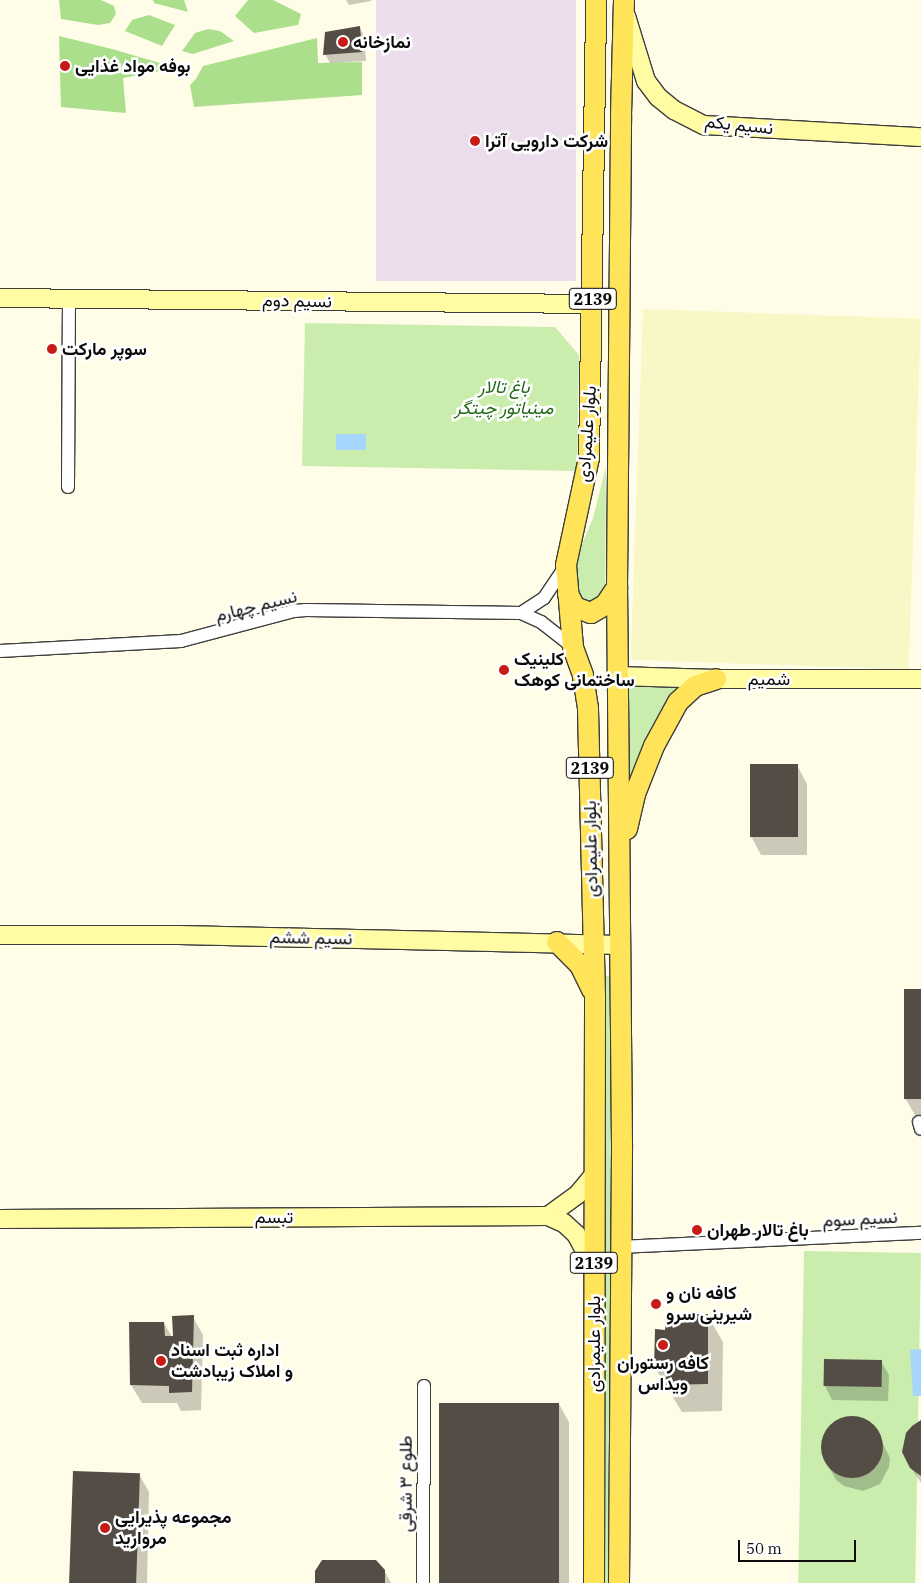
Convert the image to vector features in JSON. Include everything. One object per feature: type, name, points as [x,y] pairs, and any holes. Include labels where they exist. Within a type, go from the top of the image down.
[{"type":"main road","name":"بلوار علیمرادی","points":[[594,1583],[595,996],[588,708],[583,676],[573,647],[566,565],[589,458],[593,304],[596,0]]},
{"type":"main road","name":"بلوار علیمرادی","points":[[619,1583],[621,945],[617,587],[621,114],[624,5]]},
{"type":"main road","points":[[568,594],[575,608],[591,613],[605,605],[617,587]]},
{"type":"main road","points":[[620,860],[635,794],[654,746],[678,702],[695,686],[716,679]]},
{"type":"main road","points":[[557,942],[580,965],[595,996]]},
{"type":"street","name":"نسیم یکم","points":[[624,5],[646,82],[658,97],[674,110],[704,124],[921,137]]},
{"type":"street","name":"نسیم دوم","points":[[0,298],[593,304]]},
{"type":"street","points":[[68,486],[69,299]]},
{"type":"street","points":[[521,612],[544,598],[566,565]]},
{"type":"street","name":"نسیم چهارم","points":[[0,651],[181,642],[306,610],[521,612],[541,622],[573,647]]},
{"type":"street","name":"شمیم","points":[[617,676],[716,679],[921,679]]},
{"type":"street","name":"نسیم ششم","points":[[0,935],[179,935],[557,942],[621,945]]},
{"type":"street","points":[[548,1216],[578,1194],[594,1175]]},
{"type":"street","name":"تبسم","points":[[0,1219],[548,1216],[564,1223],[576,1234],[594,1268]]},
{"type":"street","name":"نسیم سوم","points":[[620,1247],[921,1233]]},
{"type":"street","name":"طلوع ۳ شرقی","points":[[423,1583],[424,1386]]},
{"type":"shaded area","name":"شرکت دارویی آترا","points":[[376,0],[576,0],[576,281],[376,281]]},
{"type":"green space","points":[[59,0],[101,0],[114,6],[116,14],[110,23],[98,25],[61,19]]},
{"type":"green space","points":[[153,0],[184,0],[188,12],[154,3]]},
{"type":"green space","points":[[248,0],[273,0],[301,14],[298,25],[254,33],[235,16]]},
{"type":"green space","points":[[149,15],[175,25],[162,46],[125,31],[132,20]]},
{"type":"green space","points":[[208,29],[220,31],[234,41],[193,54],[182,51],[195,33]]},
{"type":"green space","points":[[59,36],[177,68],[123,78],[126,113],[61,107]]},
{"type":"green space","points":[[317,38],[318,63],[362,62],[362,95],[194,107],[190,85],[196,79],[203,66]]},
{"type":"green space","points":[[643,309],[921,319],[909,669],[631,660]]},
{"type":"green space","name":"باغ تالار مینیاتور چیتگر","points":[[305,323],[555,327],[579,355],[577,471],[302,466]]},
{"type":"green space","points":[[606,467],[605,593],[599,604],[577,603],[567,580],[593,518]]},
{"type":"green space","points":[[628,687],[677,687],[658,715],[646,738],[634,767],[628,797]]},
{"type":"green space","points":[[604,976],[611,976],[611,1583],[604,1583]]},
{"type":"green space","points":[[804,1251],[921,1253],[915,1583],[798,1583]]},
{"type":"water","points":[[336,434],[366,434],[366,450],[336,450]]},
{"type":"water","points":[[921,1349],[921,1396],[913,1396],[910,1350]]},
{"type":"building","name":"نمازخانه","points":[[360,26],[362,52],[323,55],[325,32]]},
{"type":"building","points":[[750,764],[798,764],[798,837],[750,837]]},
{"type":"building","points":[[904,989],[921,989],[921,1099],[904,1099]]},
{"type":"building","points":[[666,1314],[708,1314],[708,1384],[666,1385],[665,1368],[654,1368],[655,1329],[665,1330]]},
{"type":"building","name":"اداره ثبت اسناد و املاک زیبادشت","points":[[194,1315],[192,1392],[169,1393],[169,1386],[130,1385],[129,1322],[164,1322],[165,1336],[173,1336],[172,1316]]},
{"type":"building","points":[[824,1359],[882,1360],[882,1387],[824,1386]]},
{"type":"building","points":[[439,1403],[559,1403],[559,1583],[439,1583]]},
{"type":"building","points":[[852,1416],[864,1418],[874,1425],[881,1435],[883,1447],[881,1459],[874,1469],[864,1476],[852,1478],[840,1476],[830,1469],[823,1459],[821,1447],[823,1435],[830,1425],[840,1418]]},
{"type":"building","points":[[921,1420],[921,1476],[910,1468],[902,1452],[906,1433]]},
{"type":"building","name":"مجموعه پذیرایی مروارید","points":[[73,1471],[140,1473],[136,1583],[69,1583]]},
{"type":"building","points":[[322,1560],[376,1560],[385,1570],[385,1583],[315,1583],[315,1571]]},
{"type":"place","name":"نمازخانه","points":[[343,42]]},
{"type":"place","name":"بوفه مواد غذایی","points":[[65,66]]},
{"type":"place","name":"شرکت دارویی آترا","points":[[475,141]]},
{"type":"place","name":"سوپر مارکت","points":[[52,349]]},
{"type":"place","name":"کلینیک ساختمانی کوهک","points":[[504,670]]},
{"type":"place","name":"باغ تالار طهران","points":[[697,1230]]},
{"type":"place","name":"کافه نان و شیرینی سرو","points":[[656,1304]]},
{"type":"place","name":"کافه رستوران ویداس","points":[[663,1345]]},
{"type":"place","name":"اداره ثبت اسناد و املاک زیبادشت","points":[[161,1361]]},
{"type":"place","name":"مجموعه پذیرایی مروارید","points":[[105,1528]]}]
